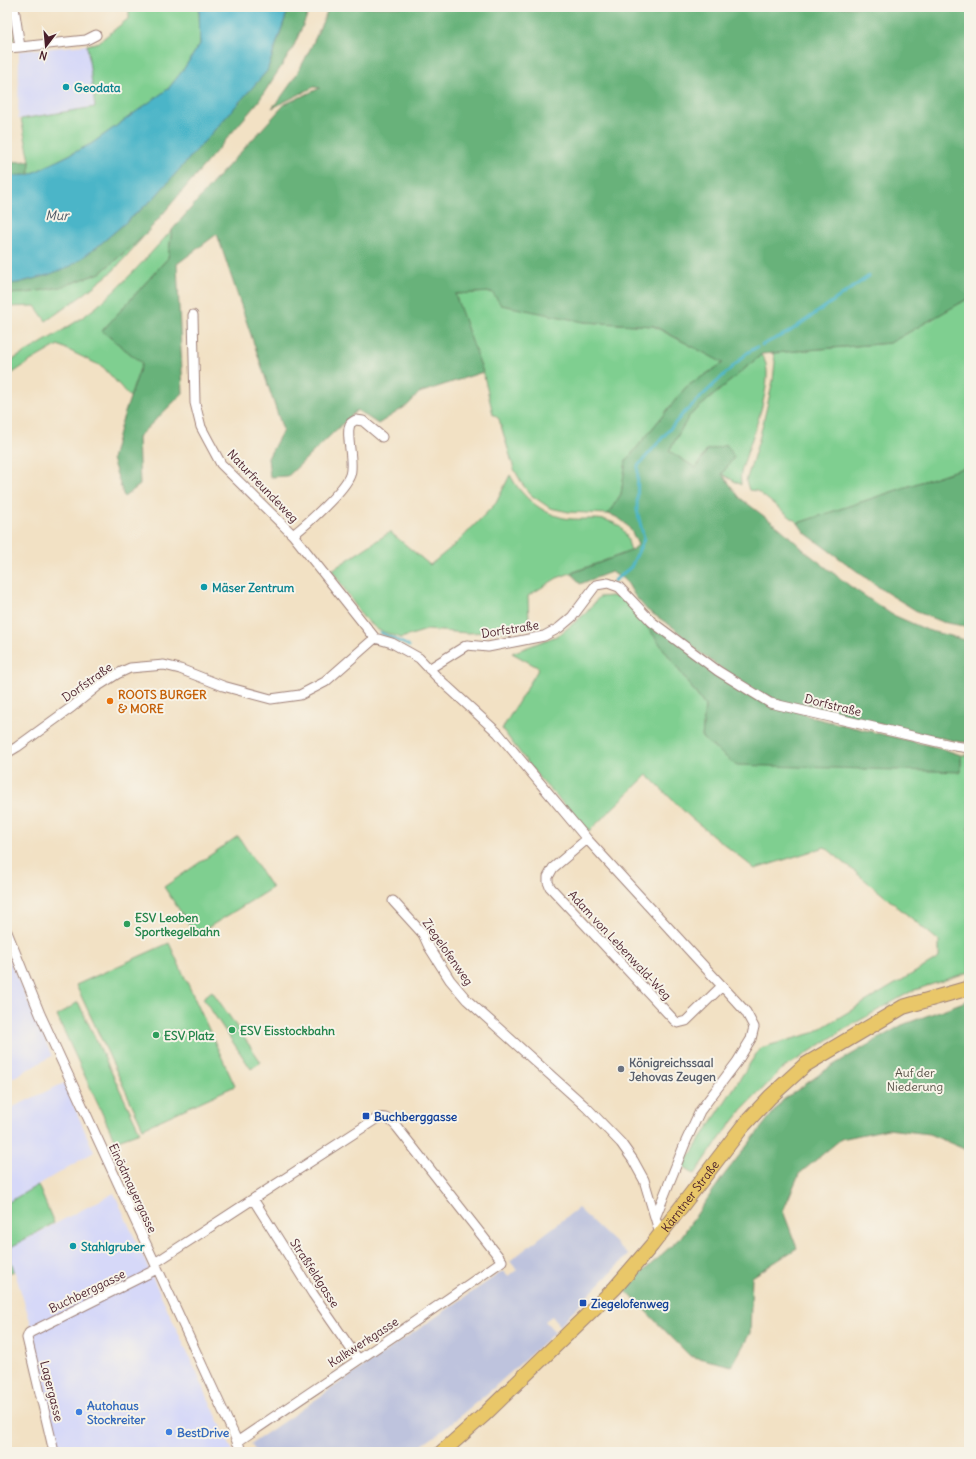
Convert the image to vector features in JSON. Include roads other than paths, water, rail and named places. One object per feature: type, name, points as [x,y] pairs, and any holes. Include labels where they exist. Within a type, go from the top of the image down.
[{"type":"main road","name":"Kärntner Straße","points":[[442,1452],[484,1416],[610,1292],[660,1234],[743,1126],[770,1096],[805,1065],[903,1007],[969,988]]},
{"type":"street","points":[[14,7],[20,47]]},
{"type":"street","points":[[7,48],[86,40],[96,35]]},
{"type":"street","name":"Naturfreundeweg","points":[[193,315],[195,403],[201,427],[221,464],[293,534],[375,638]]},
{"type":"street","name":"Naturfreundeweg","points":[[293,534],[307,524],[347,481],[350,475],[352,463],[348,430],[351,423],[356,420],[364,421],[382,437]]},
{"type":"street","name":"Dorfstraße","points":[[429,669],[467,645],[488,647],[544,636],[559,628],[572,617],[596,586],[608,583],[619,586],[652,622],[718,671],[770,703],[969,748]]},
{"type":"street","points":[[375,638],[392,643],[419,658],[498,734],[587,839],[746,1012],[754,1027],[751,1039],[737,1062],[700,1111],[686,1141],[655,1218]]},
{"type":"street","name":"Dorfstraße","points":[[7,753],[23,743],[98,686],[130,668],[164,665],[180,669],[223,686],[271,699],[300,695],[324,682],[375,638]]},
{"type":"street","name":"Adam von Lebenwald-Weg","points":[[587,839],[550,872],[548,882],[556,892],[678,1023],[686,1021],[722,986]]},
{"type":"street","name":"Ziegelofenweg","points":[[394,901],[423,934],[450,980],[468,1000],[586,1107],[621,1143],[633,1160],[644,1180],[660,1234]]},
{"type":"street","name":"Einödmayergasse","points":[[7,932],[40,1014],[242,1452]]},
{"type":"street","name":"Buchberggasse","points":[[28,1335],[29,1333],[156,1266],[252,1199],[376,1119],[384,1117],[397,1127],[502,1261]]},
{"type":"street","name":"Straßfeldgasse","points":[[252,1199],[313,1294],[358,1359]]},
{"type":"street","name":"Kalkwerkgasse","points":[[237,1442],[358,1359],[417,1321],[502,1261]]},
{"type":"street","name":"Lagergasse","points":[[28,1335],[27,1338],[54,1452]]},
{"type":"water","name":"Mur","points":[[199,7],[289,7],[267,71],[153,199],[97,247],[71,266],[48,275],[18,283],[7,284],[7,176],[29,175],[91,144],[168,89],[183,70],[200,44]]},
{"type":"waterway","points":[[762,345],[789,332],[869,276]]},
{"type":"waterway","points":[[614,581],[631,567],[644,539],[637,510],[638,466],[682,415],[747,353],[757,347]]},
{"type":"waterway","points":[[539,633],[550,628]]},
{"type":"waterway","points":[[381,633],[409,646]]},
{"type":"waterway","points":[[480,642],[496,641]]},
{"type":"place","name":"Geodata","points":[[66,87]]},
{"type":"place","name":"Mäser Zentrum","points":[[204,587]]},
{"type":"place","name":"ROOTS BURGER & MORE","points":[[110,701]]},
{"type":"place","name":"ESV Leoben Sportkegelbahn","points":[[127,924]]},
{"type":"place","name":"ESV Eisstockbahn","points":[[232,1030]]},
{"type":"place","name":"ESV Platz","points":[[156,1035]]},
{"type":"place","name":"Königreichssaal Jehovas Zeugen","points":[[621,1069]]},
{"type":"place","name":"Buchberggasse","points":[[366,1116]]},
{"type":"place","name":"Stahlgruber","points":[[73,1246]]},
{"type":"place","name":"Ziegelofenweg","points":[[583,1303]]},
{"type":"place","name":"Autohaus Stockreiter","points":[[79,1412]]},
{"type":"place","name":"BestDrive","points":[[169,1432]]},
{"type":"park label","name":"Auf der Niederung","points":[[915,1079]]}]
